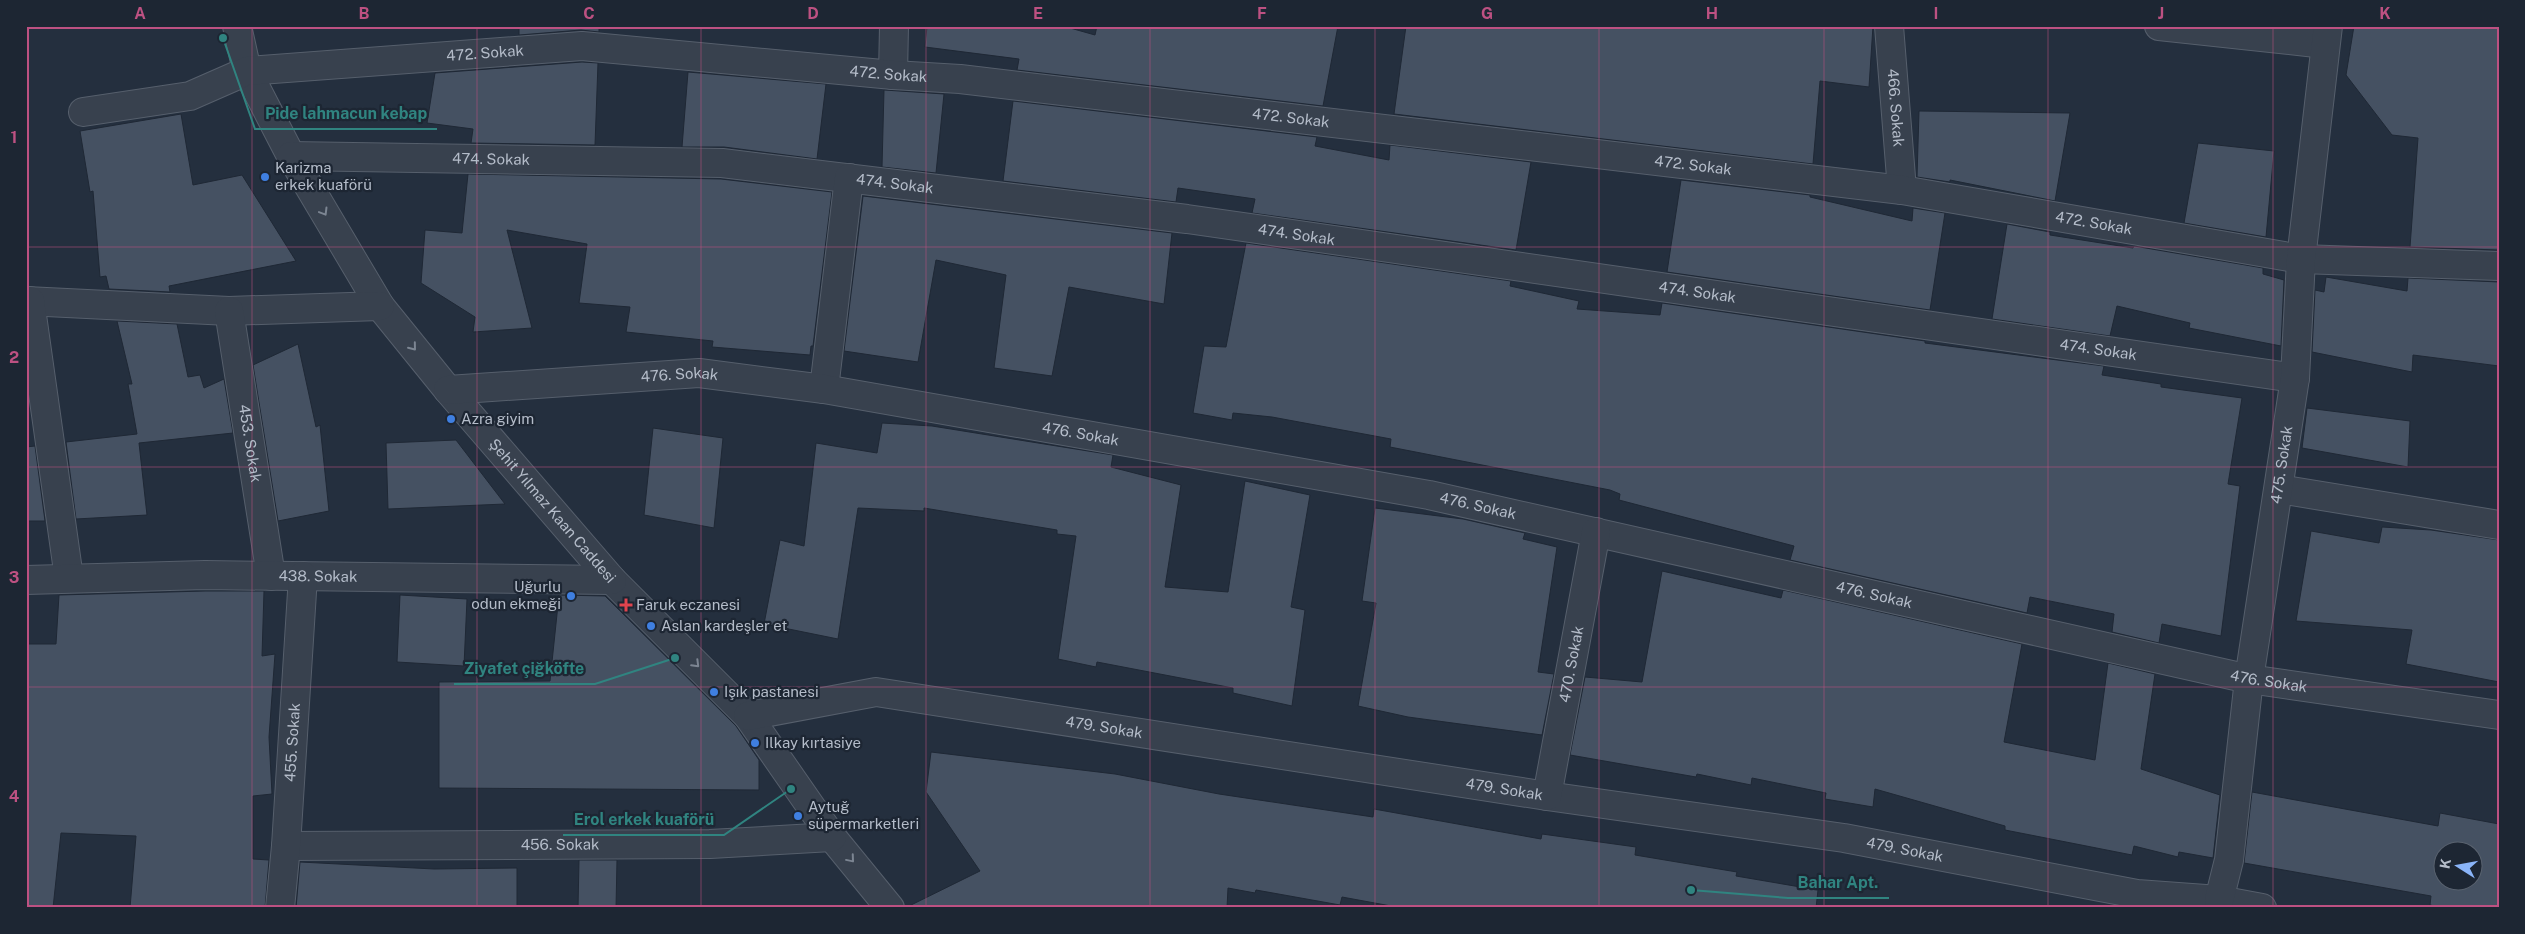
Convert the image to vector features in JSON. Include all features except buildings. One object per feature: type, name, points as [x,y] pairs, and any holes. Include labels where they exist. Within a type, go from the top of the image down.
[{"type":"street","name":"Şehit Yılmaz Kaan Caddesi","points":[[237,26],[247,71],[291,156],[380,306],[448,390],[612,580],[748,716],[832,837],[890,908]]},
{"type":"street","points":[[893,75],[894,26]]},
{"type":"street","name":"466. Sokak","points":[[1888,26],[1902,190]]},
{"type":"street","points":[[2160,26],[2327,35]]},
{"type":"street","name":"475. Sokak","points":[[2220,900],[2229,860],[2249,679],[2295,378],[2301,259],[2327,35]]},
{"type":"street","name":"472. Sokak","points":[[83,112],[190,96],[247,71],[582,46],[893,75],[969,80],[1902,190],[2301,259],[2499,266]]},
{"type":"street","name":"474. Sokak","points":[[291,156],[722,163],[1187,219],[2295,378]]},
{"type":"street","points":[[824,389],[849,178]]},
{"type":"street","points":[[69,578],[28,301],[229,311],[380,306]]},
{"type":"street","name":"453. Sokak","points":[[229,311],[271,576]]},
{"type":"street","name":"476. Sokak","points":[[448,390],[699,373],[824,389],[1429,494],[2249,679],[2499,715]]},
{"type":"street","points":[[2279,489],[2499,525]]},
{"type":"street","name":"470. Sokak","points":[[1547,796],[1596,532]]},
{"type":"street","name":"438. Sokak","points":[[26,580],[205,575],[612,580]]},
{"type":"street","name":"455. Sokak","points":[[280,908],[286,846],[303,576]]},
{"type":"street","name":"479. Sokak","points":[[748,716],[876,692],[1547,796],[1844,838],[2136,901],[2220,900],[2262,908]]},
{"type":"street","name":"456. Sokak","points":[[286,846],[710,844],[832,837]]},
{"type":"place","name":"Pide lahmacun kebap","points":[[223,38]]},
{"type":"place","name":"Karizma erkek kuaförü","points":[[265,177]]},
{"type":"place","name":"Azra giyim","points":[[451,419]]},
{"type":"place","name":"Uğurlu odun ekmeği","points":[[571,596]]},
{"type":"place","name":"Faruk eczanesi","points":[[626,605]]},
{"type":"place","name":"Aslan kardeşler et","points":[[651,626]]},
{"type":"place","name":"Ziyafet çiğköfte","points":[[675,658]]},
{"type":"place","name":"Işık pastanesi","points":[[714,692]]},
{"type":"place","name":"Ilkay kırtasiye","points":[[755,743]]},
{"type":"place","name":"Erol erkek kuaförü","points":[[791,789]]},
{"type":"place","name":"Aytuğ süpermarketleri","points":[[798,816]]},
{"type":"place","name":"Bahar Apt.","points":[[1691,890]]}]
